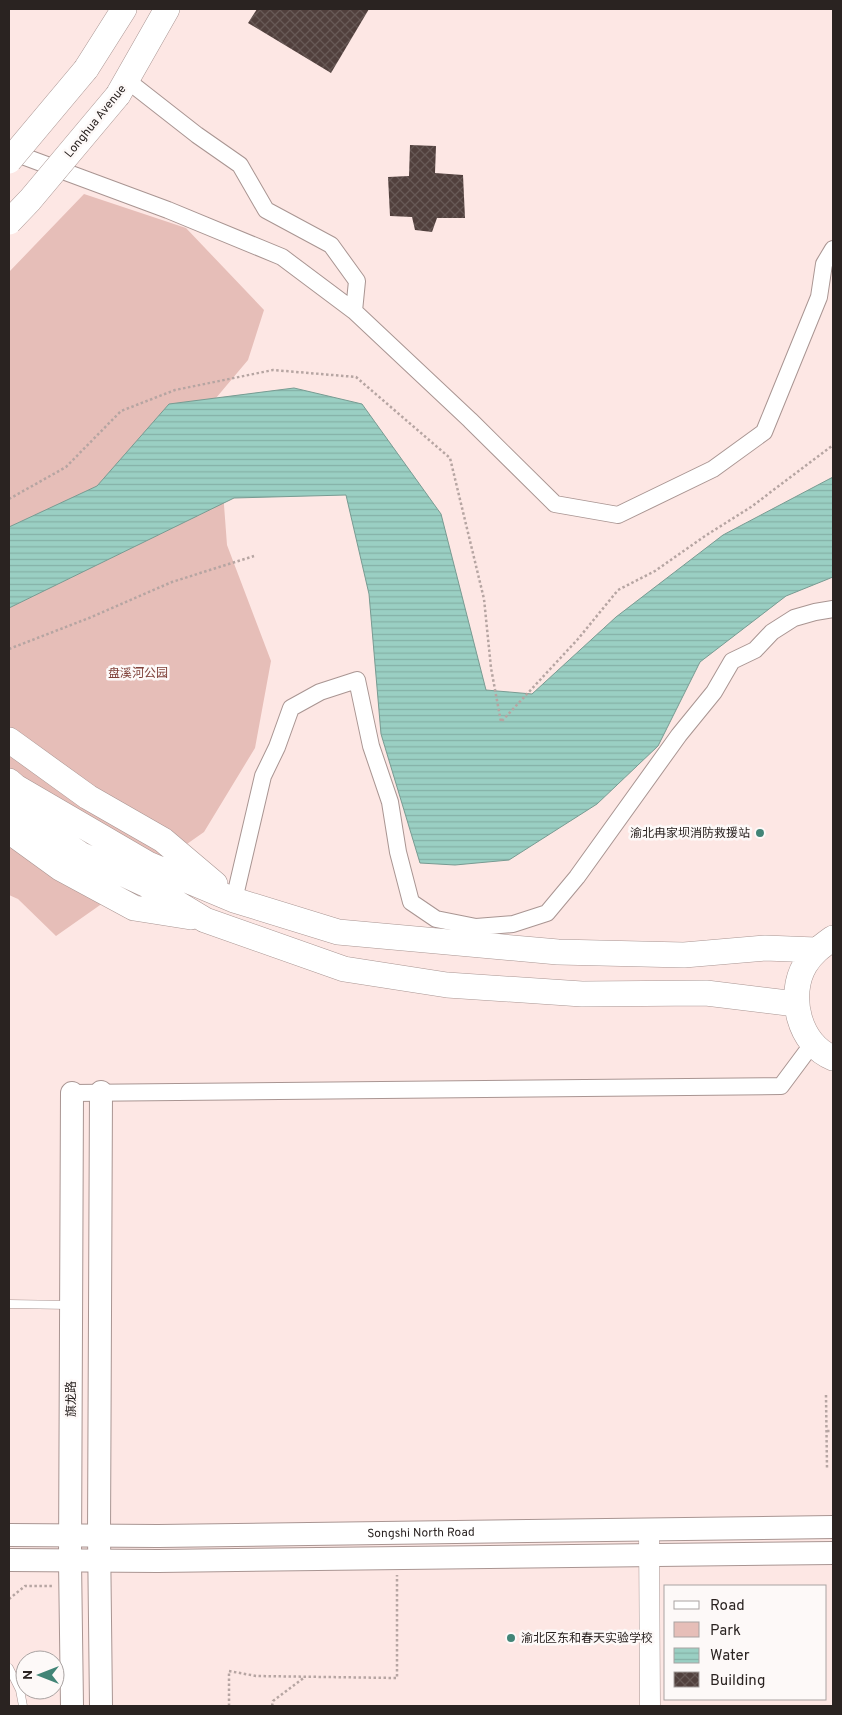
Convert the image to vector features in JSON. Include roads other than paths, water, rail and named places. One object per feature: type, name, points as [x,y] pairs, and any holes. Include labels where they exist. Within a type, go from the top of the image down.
[{"type":"main road","points":[[9,161],[86,69],[124,9]]},
{"type":"main road","name":"Longhua Avenue","points":[[9,222],[30,200],[123,88],[167,9]]},
{"type":"main road","points":[[9,740],[88,797],[163,840],[234,900]]},
{"type":"main road","points":[[9,781],[16,787],[148,864],[234,900],[338,932],[558,952],[684,955],[825,944]]},
{"type":"main road","points":[[9,803],[23,816],[80,854],[146,885],[205,920]]},
{"type":"main road","points":[[9,831],[60,868],[134,908],[205,920],[344,969],[447,985],[582,994],[706,993],[796,1004]]},
{"type":"main road","points":[[825,944],[804,966],[798,984],[796,1004],[801,1025],[812,1043],[833,1058]]},
{"type":"main road","name":"旗龙路","points":[[72,1092],[70,1536],[72,1706]]},
{"type":"main road","points":[[101,1092],[99,1535],[101,1706]]},
{"type":"main road","name":"Songshi North Road","points":[[9,1535],[158,1536],[833,1527]]},
{"type":"main road","name":"Songshi North Road","points":[[9,1560],[397,1559],[833,1553]]},
{"type":"street","points":[[123,88],[240,165],[266,210],[331,245],[357,281],[354,311]]},
{"type":"street","points":[[9,151],[168,210],[282,257],[354,311],[470,420],[555,504],[618,515],[713,469],[764,432],[819,297],[824,264],[833,249]]},
{"type":"street","points":[[234,900],[263,776],[277,747],[292,708],[320,692],[357,680],[371,746],[390,802],[398,852],[411,902],[436,919],[476,927],[513,924],[547,913],[559,899],[589,861],[678,735],[714,692],[732,661],[755,650],[772,632],[794,618],[815,612],[833,610]]},
{"type":"street","points":[[72,1092],[781,1086],[812,1043]]},
{"type":"street","points":[[649,1530],[650,1706]]},
{"type":"lane","points":[[9,1304],[71,1305]]},
{"type":"lane","points":[[9,1668],[20,1690],[23,1706]]},
{"type":"water","points":[[294,388],[362,404],[441,514],[486,690],[532,694],[616,617],[723,535],[833,477],[833,577],[786,596],[700,662],[658,746],[597,804],[509,860],[455,865],[420,863],[381,734],[369,594],[346,495],[234,498],[9,608],[9,527],[97,486],[169,404]]},
{"type":"place","name":"渝北冉家坝消防救援站","points":[[760,833]]},
{"type":"place","name":"渝北区东和春天实验学校","points":[[511,1638]]},
{"type":"park label","name":"盘溪河公园","points":[[138,673]]}]
